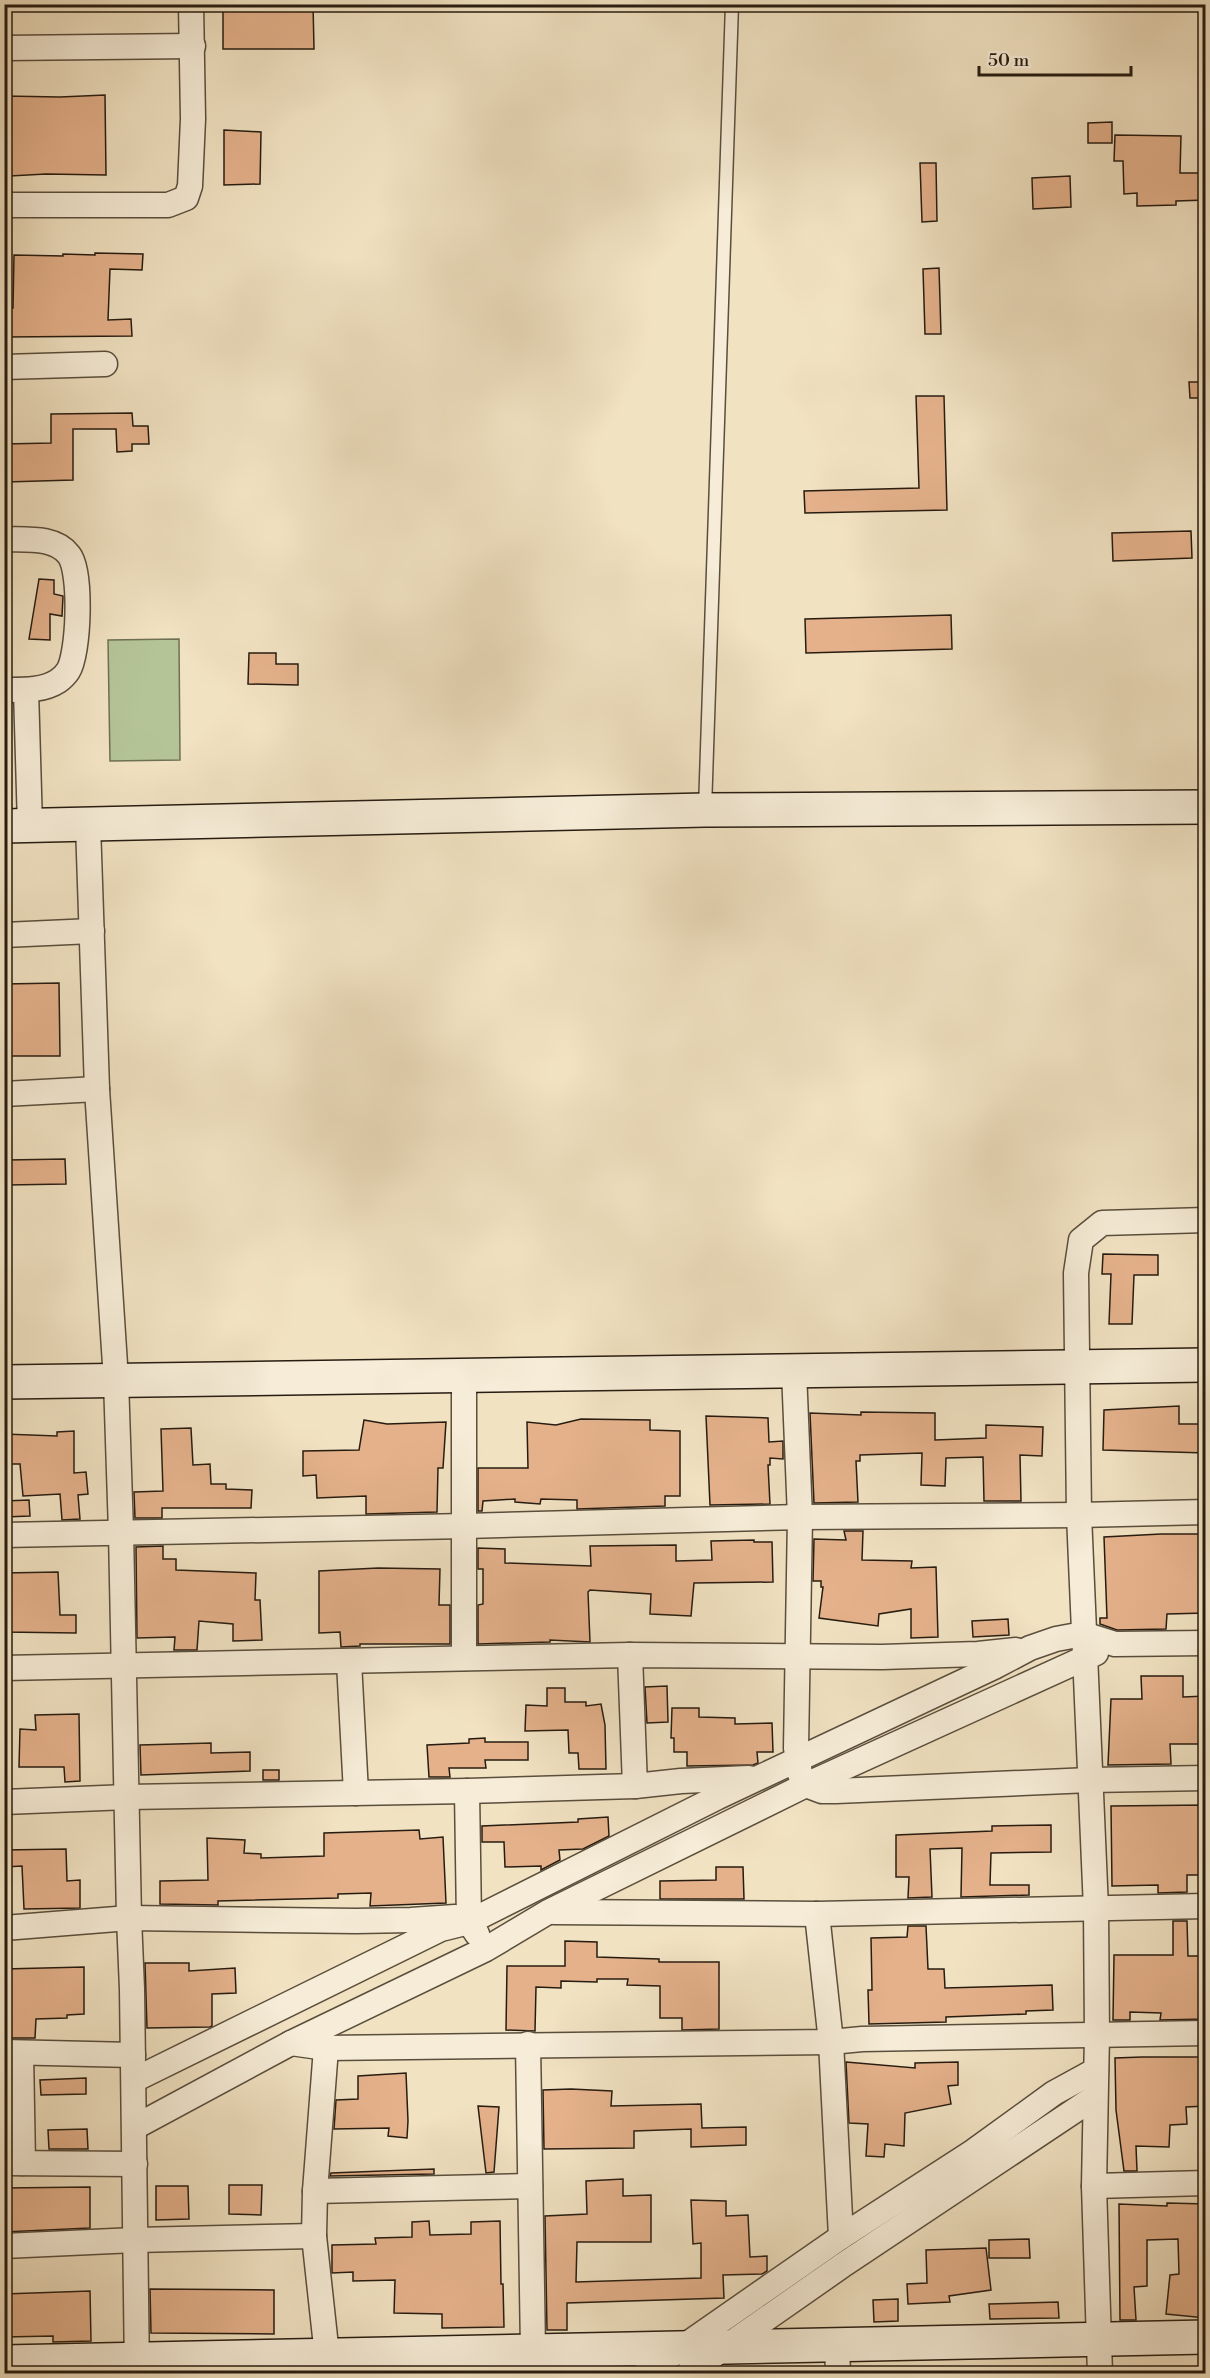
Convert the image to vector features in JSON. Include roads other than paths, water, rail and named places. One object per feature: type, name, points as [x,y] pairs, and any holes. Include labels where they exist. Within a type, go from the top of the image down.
[{"type":"street","points":[[4,205],[168,205],[186,198],[190,186],[193,46],[191,4]]},
{"type":"street","points":[[4,48],[193,46]]},
{"type":"street","points":[[4,368],[105,364]]},
{"type":"street","points":[[4,539],[44,540],[57,546],[69,554],[75,567],[78,588],[74,655],[68,671],[57,681],[15,690],[17,826],[705,810],[1206,807]]},
{"type":"street","points":[[88,825],[97,1089],[116,1380],[122,1532],[135,2127],[137,2366]]},
{"type":"street","points":[[4,934],[92,931]]},
{"type":"street","points":[[4,1094],[97,1089]]},
{"type":"street","points":[[1100,2373],[1094,2186],[1097,2035],[1096,1909],[1078,1515],[1076,1273],[1081,1240],[1102,1223],[1206,1220]]},
{"type":"street","points":[[4,1382],[1206,1365]]},
{"type":"street","points":[[794,1371],[800,1517],[797,1761],[806,1785],[822,1791],[836,1791],[1090,1780],[1206,1778]]},
{"type":"street","points":[[464,1374],[466,1526],[464,1658]]},
{"type":"street","points":[[4,1535],[800,1517],[1206,1512]]},
{"type":"street","points":[[134,2080],[441,1929],[469,1918],[1030,1648],[1056,1639],[1084,1646],[1206,1643]]},
{"type":"street","points":[[135,2127],[291,2043],[486,1949],[548,1912],[1084,1646]]},
{"type":"street","points":[[4,1668],[630,1655],[934,1656],[1030,1648]]},
{"type":"street","points":[[630,1655],[635,1786]]},
{"type":"street","points":[[349,1662],[356,1793]]},
{"type":"street","points":[[4,1802],[128,1797],[635,1786],[729,1778],[758,1779]]},
{"type":"street","points":[[467,1791],[469,1918],[486,1949]]},
{"type":"street","points":[[548,1912],[817,1914],[1206,1906]]},
{"type":"street","points":[[817,1914],[831,2042],[841,2237]]},
{"type":"street","points":[[4,1928],[129,1918],[367,1921],[469,1918]]},
{"type":"street","points":[[291,2043],[326,2048],[831,2042],[862,2039],[1206,2033]]},
{"type":"street","points":[[528,2044],[533,2350]]},
{"type":"street","points":[[326,2048],[315,2191],[314,2236],[328,2364]]},
{"type":"street","points":[[133,2055],[13,2053],[14,2163],[135,2164]]},
{"type":"street","points":[[4,2362],[137,2366],[328,2364],[533,2350],[684,2361],[841,2237],[974,2151],[1054,2094],[1096,2070]]},
{"type":"street","points":[[644,2373],[722,2349],[843,2265],[1095,2097]]},
{"type":"street","points":[[1094,2186],[1206,2183]]},
{"type":"street","points":[[315,2191],[530,2186]]},
{"type":"street","points":[[4,2246],[314,2236]]},
{"type":"street","points":[[722,2349],[838,2359],[1099,2339],[1206,2337]]},
{"type":"lane","points":[[705,810],[732,4]]}]
